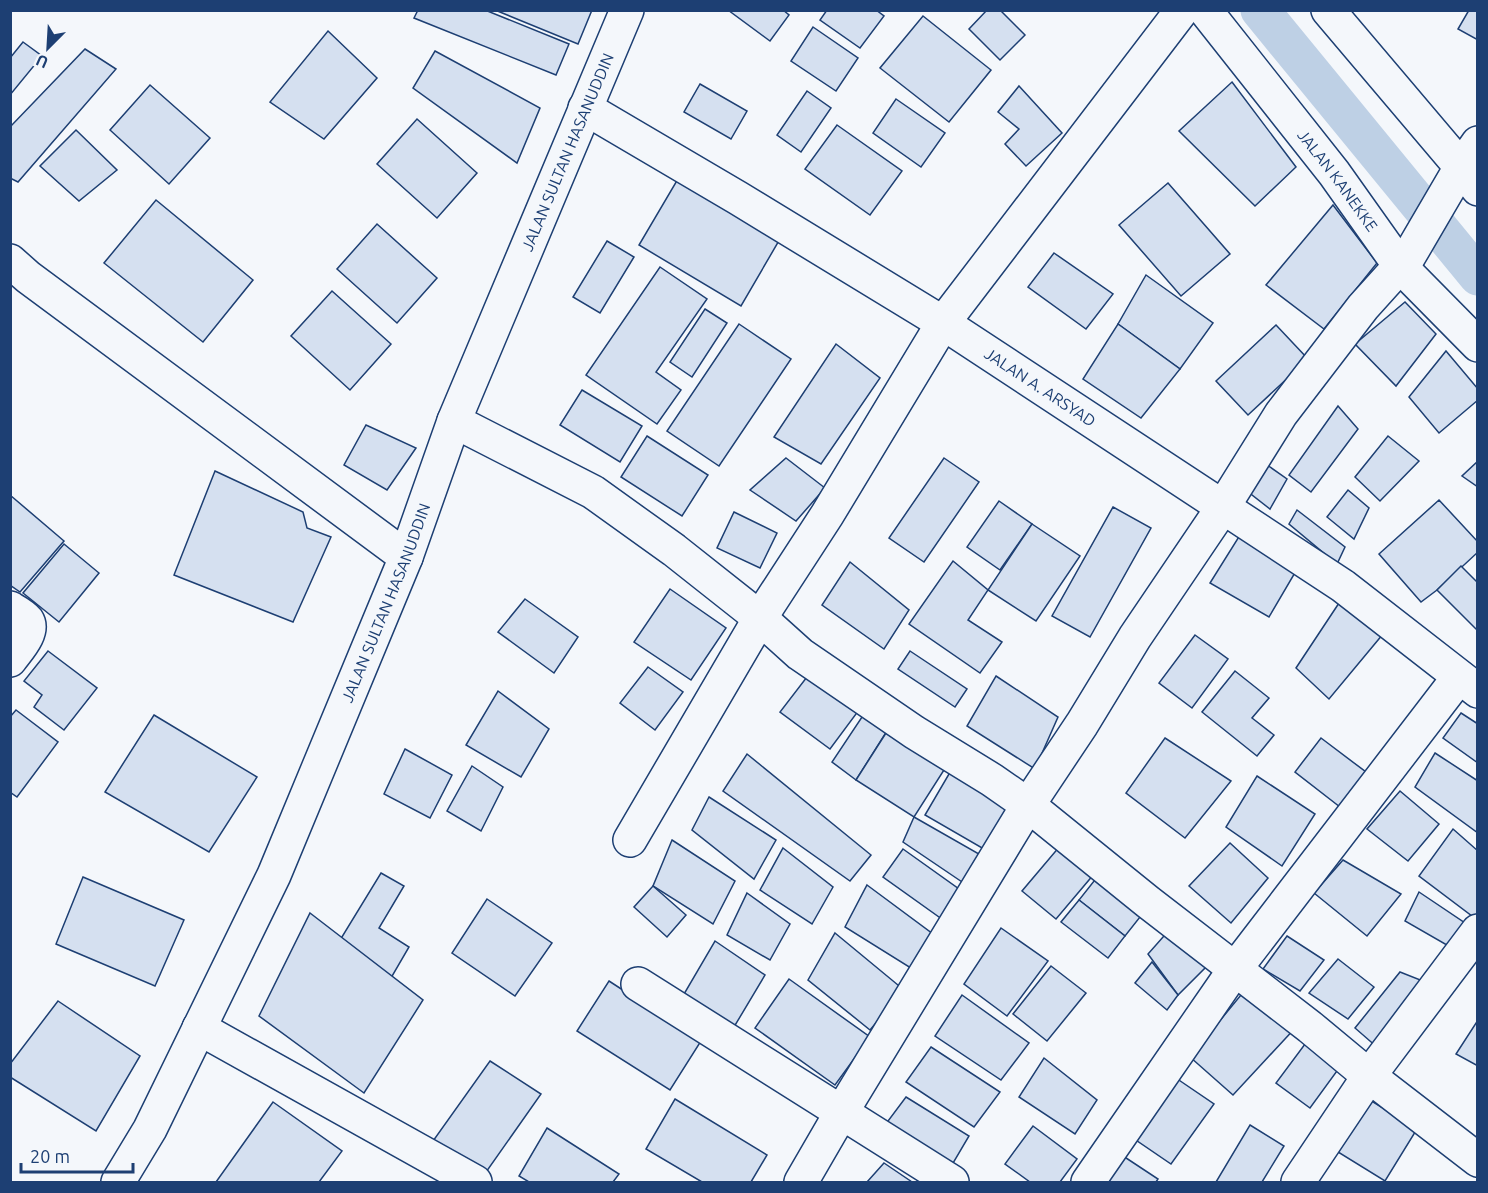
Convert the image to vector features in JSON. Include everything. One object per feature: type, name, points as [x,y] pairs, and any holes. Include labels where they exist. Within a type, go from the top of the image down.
[{"type":"main road","name":"JALAN SULTAN HASANUDDIN","points":[[118,1182],[150,1129],[274,875],[406,557],[454,421],[627,10]]},
{"type":"main road","points":[[630,840],[760,618],[827,515],[943,324],[1182,10]]},
{"type":"main road","name":"JALAN KANEKKE","points":[[1205,10],[1405,261],[1478,345]]},
{"type":"main road","points":[[801,1182],[1029,805],[1281,414],[1363,307],[1405,261],[1466,172],[1328,10]]},
{"type":"main road","name":"JALAN A. ARSYAD","points":[[585,108],[738,198],[943,324],[1343,586],[1468,684]]},
{"type":"main road","points":[[16,278],[406,557]]},
{"type":"main road","points":[[454,421],[593,492],[674,550],[760,618],[800,654],[914,732],[1029,805],[1148,902],[1310,1026],[1369,1077],[1478,1160]]},
{"type":"main road","points":[[10,608],[26,619],[30,627],[10,660]]},
{"type":"main road","points":[[1088,1182],[1235,969],[1468,684]]},
{"type":"main road","points":[[1298,1182],[1369,1077],[1478,931]]},
{"type":"main road","points":[[638,984],[952,1182]]},
{"type":"main road","points":[[199,1029],[475,1182]]},
{"type":"building","points":[[418,10],[485,10],[569,44],[556,75],[414,18]]},
{"type":"building","points":[[495,10],[592,10],[578,44]]},
{"type":"building","points":[[728,10],[783,10],[789,15],[770,41]]},
{"type":"building","points":[[827,10],[876,10],[884,16],[860,48],[820,20]]},
{"type":"building","points":[[987,10],[1000,10],[1025,35],[1000,60],[969,29]]},
{"type":"building","points":[[1469,10],[1478,10],[1478,40],[1458,29]]},
{"type":"building","points":[[923,16],[991,70],[949,122],[880,68]]},
{"type":"building","points":[[813,27],[858,58],[836,91],[791,61]]},
{"type":"building","points":[[328,31],[377,78],[324,139],[270,102]]},
{"type":"building","points":[[23,42],[42,56],[10,95],[10,58]]},
{"type":"building","points":[[85,49],[116,69],[18,182],[10,178],[10,127]]},
{"type":"building","points":[[435,51],[540,108],[517,163],[413,88]]},
{"type":"building","points":[[1232,82],[1296,167],[1255,206],[1179,131]]},
{"type":"building","points":[[700,84],[747,111],[731,139],[684,112]]},
{"type":"building","points":[[150,85],[210,138],[169,184],[110,130]]},
{"type":"building","points":[[1019,86],[1062,133],[1026,166],[1005,144],[1019,129],[998,112]]},
{"type":"building","points":[[807,91],[831,108],[801,152],[777,135]]},
{"type":"building","points":[[896,99],[945,133],[921,167],[873,133]]},
{"type":"building","points":[[417,119],[477,173],[437,218],[377,164]]},
{"type":"building","points":[[837,125],[902,171],[870,215],[805,169]]},
{"type":"building","points":[[76,130],[117,170],[79,201],[40,166]]},
{"type":"building","points":[[682,172],[784,232],[741,306],[639,245]]},
{"type":"building","points":[[1168,183],[1230,254],[1181,296],[1119,225]]},
{"type":"building","points":[[156,200],[253,280],[203,342],[104,263]]},
{"type":"building","points":[[1333,205],[1377,263],[1324,329],[1266,285]]},
{"type":"building","points":[[377,224],[437,278],[397,323],[337,269]]},
{"type":"building","points":[[607,241],[634,257],[600,313],[573,297]]},
{"type":"building","points":[[1054,253],[1113,294],[1086,329],[1028,287]]},
{"type":"building","points":[[660,267],[707,299],[656,372],[681,390],[657,424],[586,375]]},
{"type":"building","points":[[1146,275],[1213,323],[1180,369],[1118,324]]},
{"type":"building","points":[[332,291],[391,344],[350,390],[291,336]]},
{"type":"building","points":[[1405,302],[1436,334],[1396,386],[1355,344]]},
{"type":"building","points":[[705,309],[727,323],[692,377],[670,362]]},
{"type":"building","points":[[739,324],[791,359],[719,466],[667,431]]},
{"type":"building","points":[[1118,324],[1180,369],[1141,418],[1083,379]]},
{"type":"building","points":[[1276,325],[1308,359],[1248,415],[1216,381]]},
{"type":"building","points":[[836,344],[880,378],[821,464],[774,437]]},
{"type":"building","points":[[1446,351],[1478,389],[1478,400],[1439,433],[1409,397]]},
{"type":"building","points":[[582,390],[642,426],[620,462],[560,425]]},
{"type":"building","points":[[1338,406],[1358,429],[1311,492],[1289,475]]},
{"type":"building","points":[[366,425],[416,448],[387,490],[344,465]]},
{"type":"building","points":[[647,436],[708,475],[682,516],[621,477]]},
{"type":"building","points":[[1388,436],[1419,461],[1380,501],[1355,477]]},
{"type":"building","points":[[786,458],[825,488],[796,521],[750,490]]},
{"type":"building","points":[[944,458],[979,482],[924,562],[889,538]]},
{"type":"building","points":[[1478,461],[1478,487],[1462,476]]},
{"type":"building","points":[[1263,462],[1287,479],[1270,509],[1247,491]]},
{"type":"building","points":[[215,471],[303,512],[307,528],[331,537],[293,622],[174,575]]},
{"type":"building","points":[[1348,490],[1369,508],[1354,539],[1327,517]]},
{"type":"building","points":[[10,495],[64,541],[20,592],[10,585]]},
{"type":"building","points":[[1439,500],[1478,542],[1478,552],[1421,602],[1379,554]]},
{"type":"building","points":[[999,501],[1032,524],[1000,570],[967,547]]},
{"type":"building","points":[[1113,507],[1151,528],[1090,637],[1052,616]]},
{"type":"building","points":[[1297,510],[1345,547],[1337,564],[1289,524]]},
{"type":"building","points":[[734,512],[777,533],[760,568],[717,548]]},
{"type":"building","points":[[1032,524],[1080,556],[1036,621],[988,590]]},
{"type":"building","points":[[1240,535],[1296,571],[1269,617],[1210,583]]},
{"type":"building","points":[[64,544],[99,573],[59,622],[23,593]]},
{"type":"building","points":[[953,561],[988,590],[968,620],[1002,642],[980,673],[909,624]]},
{"type":"building","points":[[850,562],[909,610],[884,649],[822,605]]},
{"type":"building","points":[[1461,566],[1478,583],[1478,631],[1437,590]]},
{"type":"building","points":[[670,589],[726,628],[691,680],[634,642]]},
{"type":"building","points":[[1343,597],[1383,634],[1329,699],[1296,668]]},
{"type":"building","points":[[525,599],[578,637],[554,673],[498,632]]},
{"type":"building","points":[[1195,635],[1228,659],[1192,708],[1159,683]]},
{"type":"building","points":[[48,651],[97,688],[64,730],[34,707],[42,695],[24,681]]},
{"type":"building","points":[[910,651],[967,689],[955,707],[898,669]]},
{"type":"building","points":[[648,667],[683,692],[655,730],[620,703]]},
{"type":"building","points":[[1235,671],[1269,698],[1252,718],[1274,735],[1257,756],[1202,712]]},
{"type":"building","points":[[810,673],[859,710],[830,749],[780,712]]},
{"type":"building","points":[[996,676],[1058,717],[1035,769],[967,726]]},
{"type":"building","points":[[498,691],[549,729],[521,777],[466,745]]},
{"type":"building","points":[[868,708],[892,723],[856,780],[832,762]]},
{"type":"building","points":[[16,710],[58,742],[17,797],[10,792],[10,717]]},
{"type":"building","points":[[1461,713],[1478,724],[1478,763],[1443,738]]},
{"type":"building","points":[[154,715],[257,777],[209,852],[105,792]]},
{"type":"building","points":[[886,733],[944,770],[914,817],[856,780]]},
{"type":"building","points":[[1165,738],[1231,781],[1185,838],[1126,793]]},
{"type":"building","points":[[1321,738],[1366,772],[1340,807],[1295,772]]},
{"type":"building","points":[[405,749],[452,775],[430,818],[384,794]]},
{"type":"building","points":[[1435,753],[1478,781],[1478,833],[1415,787]]},
{"type":"building","points":[[747,754],[871,855],[850,881],[723,791]]},
{"type":"building","points":[[956,762],[1015,810],[989,852],[925,815]]},
{"type":"building","points":[[472,766],[503,787],[481,831],[447,811]]},
{"type":"building","points":[[1257,776],[1315,814],[1282,866],[1226,827]]},
{"type":"building","points":[[1400,791],[1439,824],[1408,861],[1367,829]]},
{"type":"building","points":[[709,797],[776,840],[754,879],[692,830]]},
{"type":"building","points":[[914,817],[986,858],[971,888],[903,842]]},
{"type":"building","points":[[1453,829],[1478,851],[1478,917],[1476,919],[1419,876]]},
{"type":"building","points":[[672,840],[735,881],[713,924],[653,886]]},
{"type":"building","points":[[1230,843],[1268,878],[1231,923],[1189,886]]},
{"type":"building","points":[[1060,846],[1094,874],[1056,919],[1022,891]]},
{"type":"building","points":[[783,848],[833,887],[812,924],[760,890]]},
{"type":"building","points":[[903,849],[966,894],[946,922],[883,877]]},
{"type":"building","points":[[1343,860],[1401,894],[1367,936],[1314,893]]},
{"type":"building","points":[[381,873],[404,886],[379,928],[409,947],[391,978],[337,945]]},
{"type":"building","points":[[1098,876],[1144,912],[1125,936],[1079,900]]},
{"type":"building","points":[[83,877],[184,920],[155,986],[56,944]]},
{"type":"building","points":[[867,885],[937,937],[914,970],[845,927]]},
{"type":"building","points":[[653,886],[686,915],[667,937],[634,907]]},
{"type":"building","points":[[1419,892],[1468,925],[1452,948],[1405,921]]},
{"type":"building","points":[[747,893],[790,924],[770,960],[727,935]]},
{"type":"building","points":[[487,899],[552,943],[515,996],[452,953]]},
{"type":"building","points":[[1079,900],[1125,936],[1108,958],[1061,922]]},
{"type":"building","points":[[310,913],[423,1000],[364,1093],[259,1016]]},
{"type":"building","points":[[1001,928],[1048,961],[1007,1016],[964,984]]},
{"type":"building","points":[[1171,928],[1212,961],[1178,995],[1148,954]]},
{"type":"building","points":[[835,933],[904,990],[870,1030],[808,980]]},
{"type":"building","points":[[1287,936],[1324,960],[1300,991],[1263,969]]},
{"type":"building","points":[[715,941],[765,975],[734,1027],[684,994]]},
{"type":"building","points":[[1338,959],[1374,987],[1348,1019],[1309,993]]},
{"type":"building","points":[[1152,962],[1178,995],[1167,1010],[1135,983]]},
{"type":"building","points":[[1051,966],[1086,993],[1047,1041],[1013,1014]]},
{"type":"building","points":[[1400,972],[1428,983],[1378,1048],[1355,1028]]},
{"type":"building","points":[[789,979],[870,1037],[835,1085],[755,1028]]},
{"type":"building","points":[[609,981],[701,1041],[670,1090],[577,1031]]},
{"type":"building","points":[[1250,984],[1297,1026],[1233,1095],[1190,1057]]},
{"type":"building","points":[[962,995],[1029,1043],[1001,1080],[935,1036]]},
{"type":"building","points":[[58,1001],[140,1056],[96,1131],[10,1077],[10,1064]]},
{"type":"building","points":[[1478,1020],[1478,1066],[1456,1054]]},
{"type":"building","points":[[1311,1036],[1345,1060],[1310,1108],[1276,1083]]},
{"type":"building","points":[[931,1047],[1000,1092],[974,1127],[906,1082]]},
{"type":"building","points":[[1044,1058],[1097,1100],[1075,1134],[1019,1097]]},
{"type":"building","points":[[490,1061],[541,1094],[484,1175],[433,1141]]},
{"type":"building","points":[[1170,1074],[1214,1104],[1171,1164],[1130,1136]]},
{"type":"building","points":[[906,1097],[969,1136],[949,1170],[885,1125]]},
{"type":"building","points":[[675,1099],[767,1155],[751,1182],[702,1182],[646,1149]]},
{"type":"building","points":[[1370,1100],[1417,1129],[1385,1181],[1338,1152]]},
{"type":"building","points":[[273,1102],[342,1151],[319,1182],[216,1182]]},
{"type":"building","points":[[1250,1125],[1284,1146],[1262,1182],[1216,1182]]},
{"type":"building","points":[[1033,1126],[1077,1159],[1060,1182],[1030,1182],[1005,1164]]},
{"type":"building","points":[[547,1128],[619,1174],[613,1182],[529,1182],[519,1176]]},
{"type":"building","points":[[1117,1152],[1158,1179],[1156,1182],[1096,1182]]},
{"type":"building","points":[[884,1163],[912,1182],[867,1182]]},
{"type":"waterway","points":[[1260,10],[1478,276]]}]
